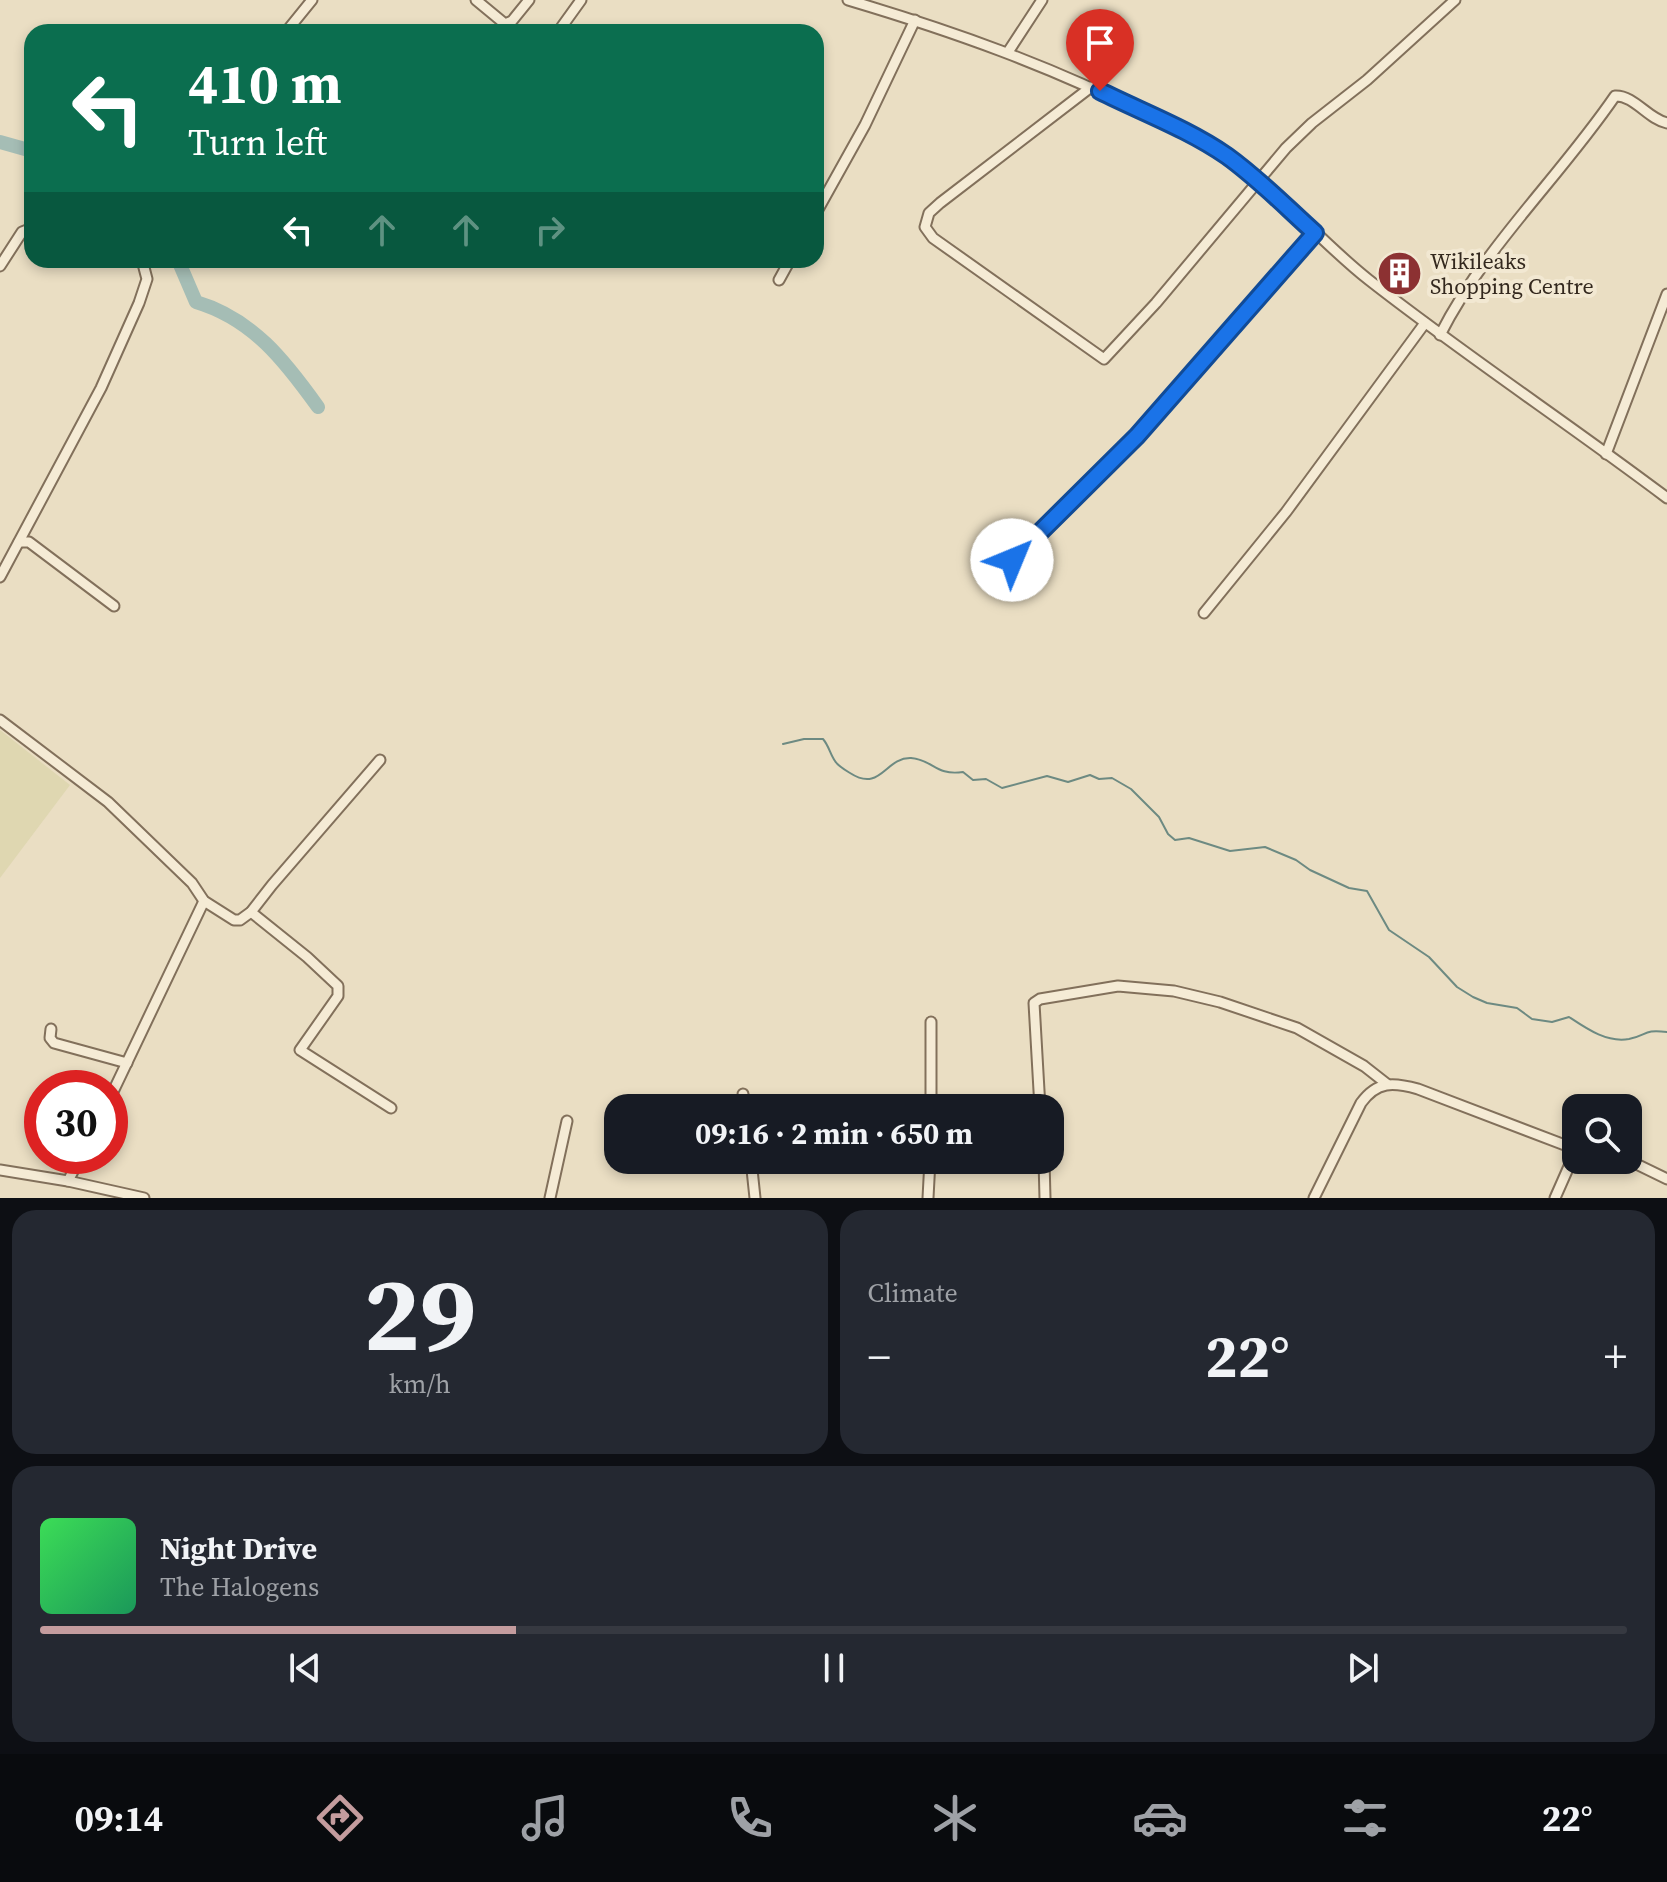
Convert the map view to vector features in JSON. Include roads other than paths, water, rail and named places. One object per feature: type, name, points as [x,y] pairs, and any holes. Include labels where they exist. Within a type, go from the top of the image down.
[{"type":"street","points":[[292,24],[312,0]]},
{"type":"street","points":[[476,0],[505,24],[512,21],[529,0]]},
{"type":"street","points":[[564,24],[581,0]]},
{"type":"street","points":[[848,0],[1008,52],[1091,87],[1195,137],[1260,180],[1340,257],[1440,335],[1667,498]]},
{"type":"street","points":[[1008,52],[1042,0]]},
{"type":"street","points":[[1091,87],[940,203],[929,213],[925,222],[930,236],[1101,359],[1109,357],[1286,148],[1455,0]]},
{"type":"street","points":[[824,199],[865,125],[915,20]]},
{"type":"street","points":[[1440,335],[1494,249],[1615,96],[1625,97],[1654,119],[1667,123]]},
{"type":"street","points":[[0,266],[24,231]]},
{"type":"street","points":[[1012,560],[1137,436],[1315,233]]},
{"type":"street","points":[[0,577],[101,388],[139,303],[147,279],[144,268]]},
{"type":"street","points":[[779,280],[786,268]]},
{"type":"street","points":[[1606,454],[1667,294]]},
{"type":"street","points":[[1204,613],[1294,501],[1425,323]]},
{"type":"street","points":[[19,542],[29,542],[114,606]]},
{"type":"street","points":[[0,720],[108,802],[192,883],[204,901],[234,920],[240,920],[251,912],[380,760]]},
{"type":"street","points":[[124,1070],[204,901]]},
{"type":"street","points":[[251,912],[307,957],[339,989],[338,996],[300,1050],[391,1108]]},
{"type":"street","points":[[1039,1094],[1034,1003],[1040,999],[1118,986],[1174,991],[1297,1028],[1351,1058],[1387,1084],[1418,1089],[1562,1144]]},
{"type":"street","points":[[931,1022],[931,1094]]},
{"type":"street","points":[[51,1029],[50,1038],[54,1043],[127,1063]]},
{"type":"street","points":[[1314,1198],[1361,1103],[1369,1092],[1387,1084]]},
{"type":"street","points":[[550,1198],[567,1121]]},
{"type":"street","points":[[1642,1167],[1667,1179]]},
{"type":"street","points":[[0,1170],[144,1198]]},
{"type":"street","points":[[68,1181],[72,1174]]},
{"type":"street","points":[[752,1174],[755,1198]]},
{"type":"street","points":[[928,1198],[929,1174]]},
{"type":"street","points":[[1044,1174],[1045,1198]]},
{"type":"street","points":[[1555,1198],[1565,1174]]},
{"type":"waterway","points":[[0,142],[24,149]]},
{"type":"waterway","points":[[181,268],[196,302],[234,319],[251,331],[280,358],[318,407]]},
{"type":"waterway","points":[[783,744],[823,739],[840,766],[860,778],[869,779],[902,759],[911,758],[946,772],[963,772],[973,780],[986,779],[1002,788],[1047,776],[1068,782],[1090,775],[1099,779],[1112,778],[1131,789],[1159,817],[1175,840],[1189,838],[1230,851],[1265,847],[1349,888],[1367,891],[1389,930],[1429,957],[1457,987],[1473,997],[1487,1003],[1517,1008],[1532,1019],[1552,1022],[1569,1017],[1613,1039],[1629,1039],[1654,1031],[1667,1032]]},
{"type":"place","name":"Wikileaks Shopping Centre","points":[[1399,274]]}]
